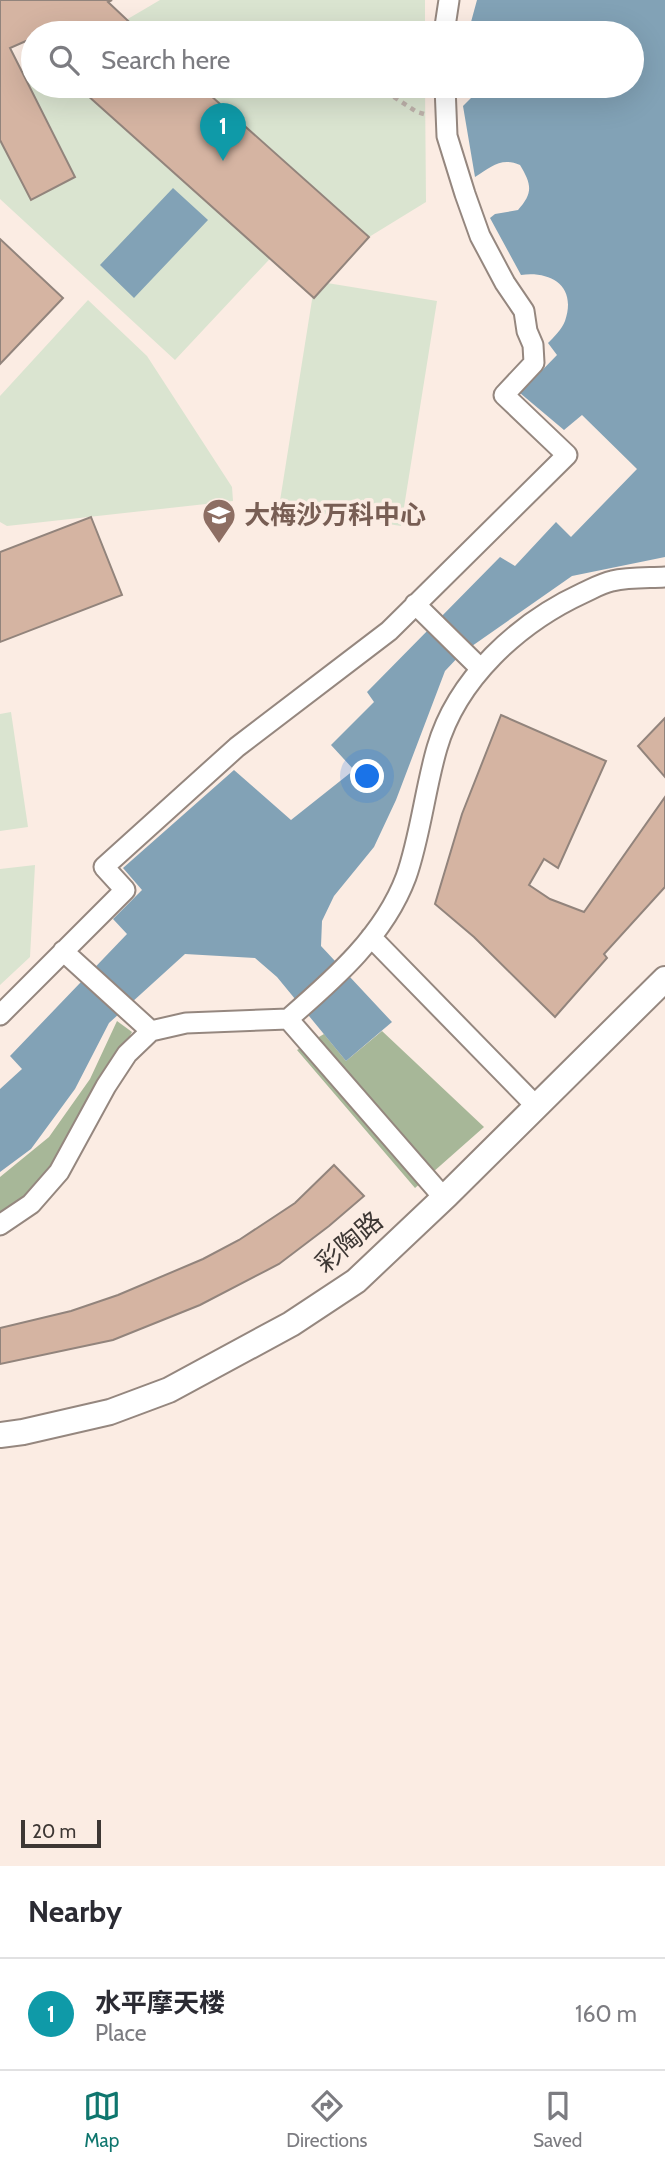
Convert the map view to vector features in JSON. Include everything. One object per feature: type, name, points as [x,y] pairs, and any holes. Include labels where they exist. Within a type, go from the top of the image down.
[{"type":"street","points":[[446,21],[449,0]]},
{"type":"street","points":[[0,1015],[125,890],[104,867],[237,747],[389,631],[566,455],[504,395],[534,363],[533,345],[527,331],[524,311],[505,283],[480,236],[447,136],[445,98]]},
{"type":"street","points":[[0,1225],[31,1204],[60,1172],[106,1086],[127,1054],[151,1031],[186,1023],[288,1019],[322,990],[371,937],[383,922],[406,877],[437,747],[450,712],[481,669],[513,636],[567,600],[610,581],[665,577]]},
{"type":"street","points":[[415,604],[481,669]]},
{"type":"street","points":[[371,937],[536,1106]]},
{"type":"street","points":[[63,951],[151,1031]]},
{"type":"street","name":"彩陶路","points":[[0,1435],[23,1433],[110,1412],[169,1390],[291,1324],[356,1281],[665,979]]},
{"type":"street","points":[[288,1019],[443,1198]]},
{"type":"path","points":[[395,98],[417,112],[446,121]]},
{"type":"green space","points":[[160,0],[425,0],[425,21],[126,20]]},
{"type":"green space","points":[[21,72],[21,98],[118,98],[280,248],[175,360],[0,199],[0,80]]},
{"type":"green space","points":[[213,98],[425,98],[426,202],[369,237]]},
{"type":"green space","points":[[315,281],[437,301],[401,526],[279,507]]},
{"type":"green space","points":[[88,300],[147,356],[232,487],[233,501],[7,526],[0,522],[0,396]]},
{"type":"green space","points":[[11,712],[28,827],[0,831],[0,714]]},
{"type":"green space","points":[[35,865],[30,957],[0,985],[0,869]]},
{"type":"green space","points":[[117,1021],[132,1032],[75,1133],[41,1180],[0,1217],[0,1177],[49,1137],[90,1079]]},
{"type":"green space","points":[[382,1031],[484,1127],[415,1188],[297,1050],[324,1034],[346,1061]]},
{"type":"water","points":[[477,0],[665,0],[665,557],[572,576],[462,653],[445,671],[396,800],[374,847],[334,896],[322,921],[321,946],[392,1022],[346,1061],[277,977],[255,958],[185,954],[109,1023],[75,1089],[31,1149],[0,1172],[0,1089],[22,1069],[10,1056],[127,934],[113,919],[142,890],[123,868],[234,770],[291,820],[354,770],[331,745],[374,702],[367,692],[500,557],[515,566],[556,522],[571,537],[637,469],[582,415],[564,430],[520,393],[557,355],[548,343],[565,321],[567,298],[559,283],[551,279],[532,274],[521,275],[490,218],[495,214],[518,210],[526,199],[529,184],[520,165],[507,162],[496,164],[475,177],[463,106],[471,98],[644,98],[644,21],[471,21]]},
{"type":"water","points":[[173,188],[208,220],[134,298],[100,265]]},
{"type":"building","points":[[0,0],[112,0],[108,2],[128,21],[21,21],[21,43],[10,48],[21,70],[21,98],[35,98],[75,177],[31,200],[0,140]]},
{"type":"building","points":[[90,98],[213,98],[369,237],[314,298]]},
{"type":"building","points":[[0,239],[63,298],[0,364]]},
{"type":"building","points":[[91,517],[122,595],[0,642],[0,552]]},
{"type":"building","points":[[501,715],[606,761],[558,868],[544,859],[529,885],[550,899],[584,912],[665,797],[665,887],[604,954],[607,958],[555,1017],[474,937],[435,904],[462,814]]},
{"type":"building","points":[[665,718],[665,777],[638,746]]},
{"type":"building","points":[[334,1165],[364,1196],[279,1264],[200,1305],[113,1340],[0,1364],[0,1328],[71,1311],[118,1295],[203,1259],[239,1240],[295,1203]]},
{"type":"place","name":"水平摩天楼","points":[[223,161]]},
{"type":"place","name":"大梅沙万科中心","points":[[219,545]]}]
